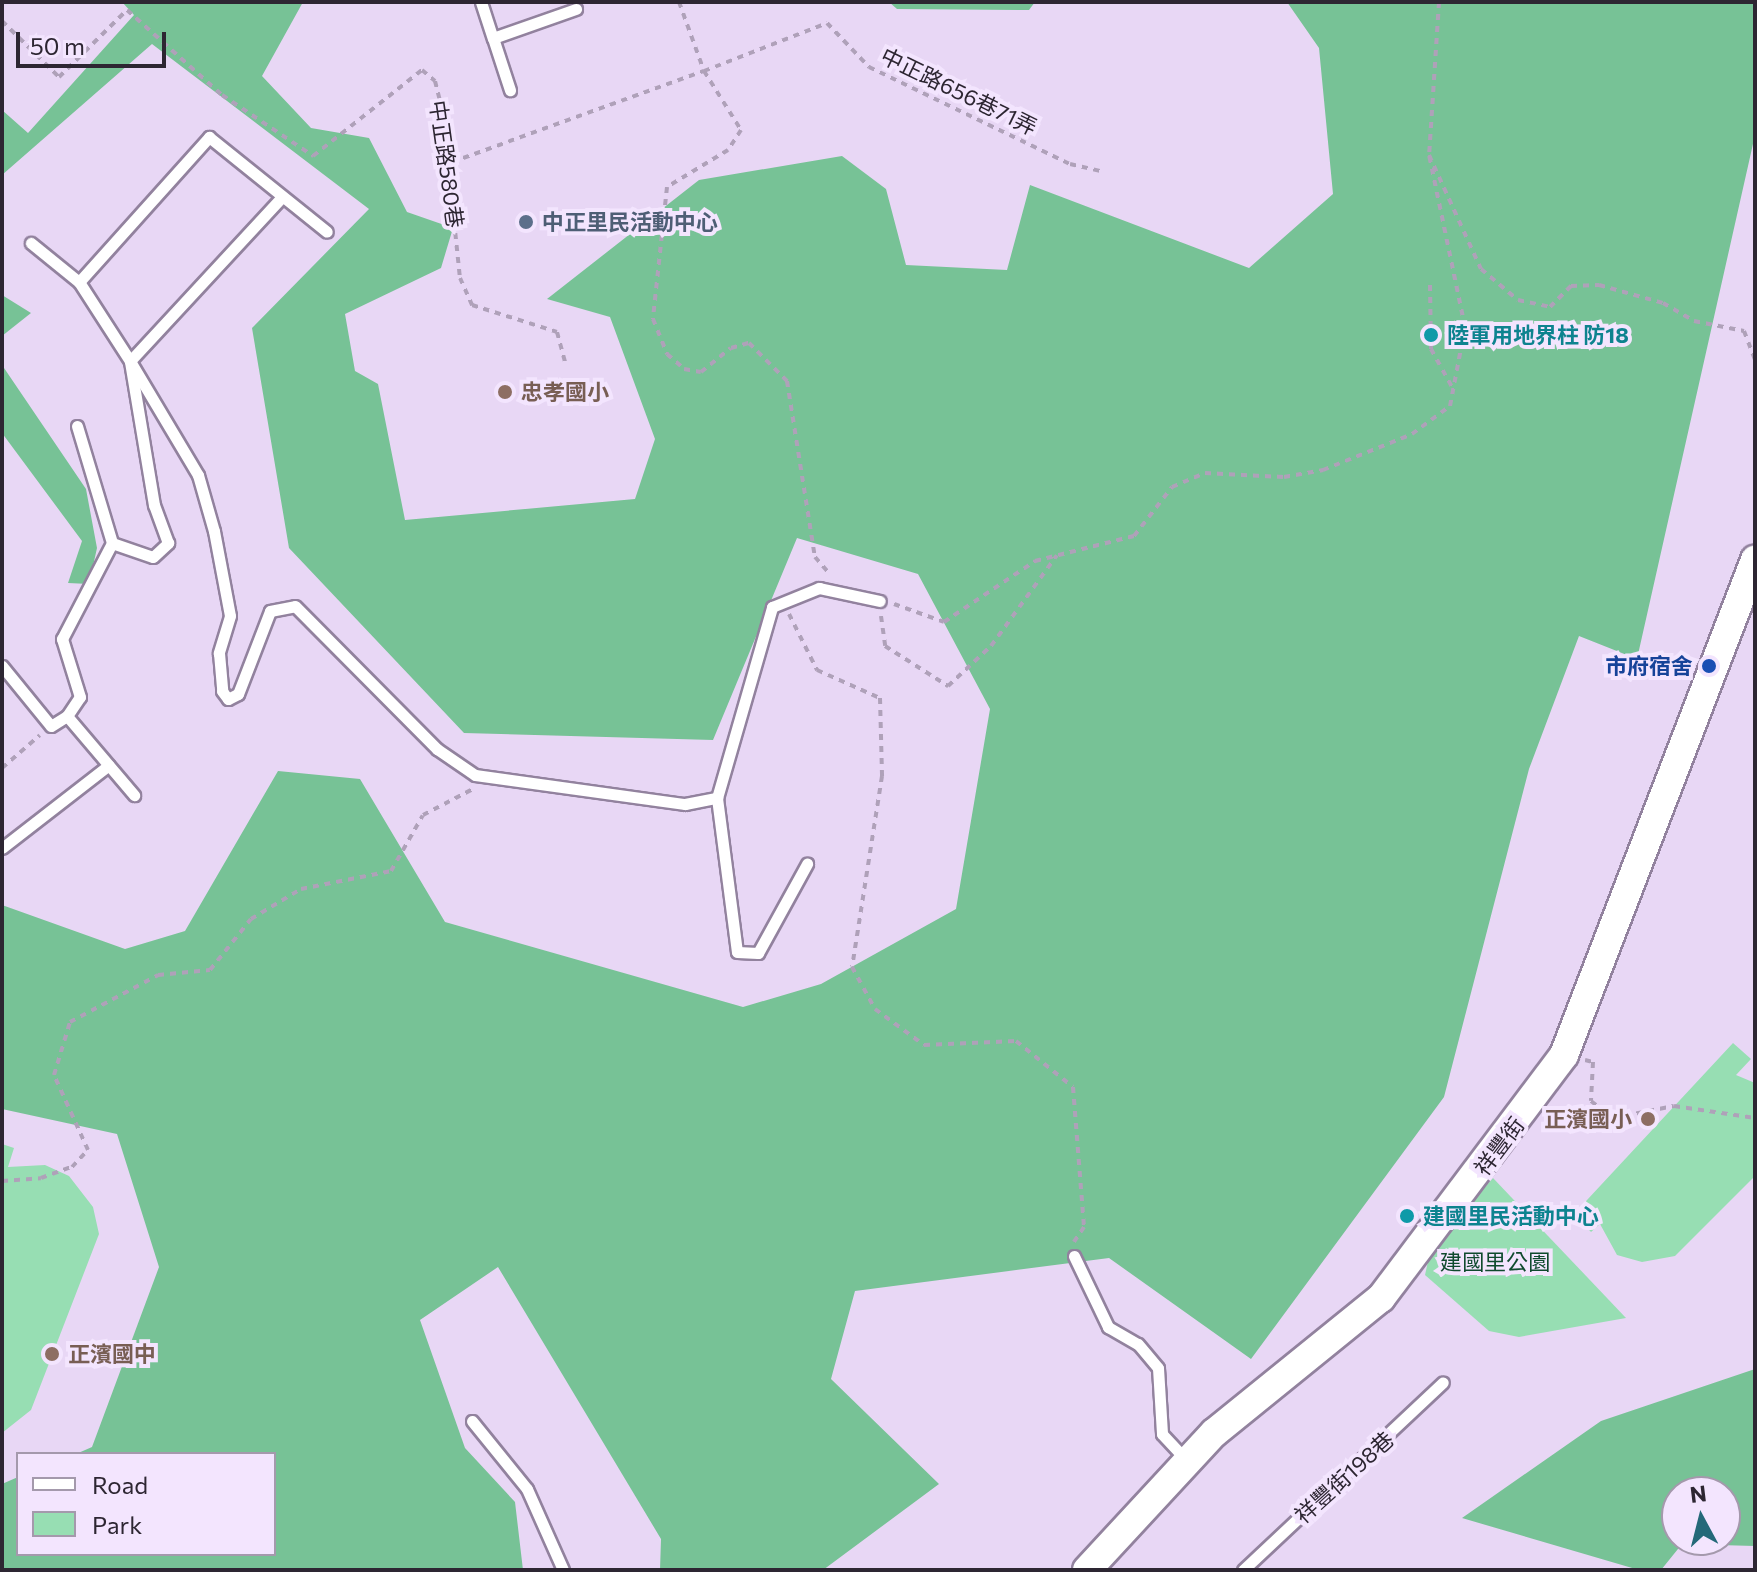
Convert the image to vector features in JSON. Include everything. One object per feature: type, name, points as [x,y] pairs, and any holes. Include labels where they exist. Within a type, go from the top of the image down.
[{"type":"street","name":"祥豐街","points":[[1087,1570],[1187,1461],[1381,1298],[1564,1055],[1755,560]]},
{"type":"lane","points":[[481,2],[510,90]]},
{"type":"lane","points":[[493,38],[576,9]]},
{"type":"lane","points":[[79,282],[209,137],[327,232]]},
{"type":"lane","points":[[130,361],[281,198]]},
{"type":"lane","points":[[31,243],[79,282],[130,361],[157,396],[202,489],[227,591],[230,616],[219,653],[228,699],[238,694],[270,611],[295,606],[437,749],[475,775],[685,804],[717,798]]},
{"type":"lane","points":[[112,543],[153,557],[168,543],[154,505],[130,361]]},
{"type":"lane","points":[[2,666],[51,726],[67,716],[80,697],[62,639],[112,543],[77,426]]},
{"type":"lane","points":[[807,864],[758,953],[737,952],[717,798],[772,607],[819,588],[880,601]]},
{"type":"lane","points":[[67,716],[134,795]]},
{"type":"lane","points":[[2,848],[109,765]]},
{"type":"lane","points":[[1074,1256],[1108,1327],[1138,1344],[1158,1368],[1162,1434],[1187,1461]]},
{"type":"lane","name":"祥豐街198巷","points":[[1243,1570],[1443,1382]]},
{"type":"lane","points":[[472,1421],[527,1489],[563,1570]]},
{"type":"path","points":[[679,2],[704,71],[741,130],[728,150],[667,187],[653,319],[667,354],[684,369],[701,372],[731,348],[749,343],[787,381],[815,557],[848,594]]},
{"type":"path","points":[[1057,555],[991,646],[948,686],[885,646],[880,601],[944,622],[1035,561],[1057,555],[1134,536],[1172,487],[1205,473],[1297,475],[1412,434],[1450,406],[1465,327],[1429,155],[1439,2]]},
{"type":"path","name":"中正路580巷","points":[[2,21],[59,77],[127,10],[222,95],[313,156],[422,70],[435,81],[452,162],[460,278],[472,305],[557,332],[566,366]]},
{"type":"path","name":"中正路656巷71弄","points":[[704,71],[827,23],[869,67],[1070,164],[1104,172]]},
{"type":"path","points":[[452,162],[704,71]]},
{"type":"path","points":[[1429,155],[1481,269],[1518,300],[1550,307],[1571,286],[1599,285],[1663,303],[1694,321],[1744,331],[1755,360]]},
{"type":"path","points":[[1430,285],[1431,349],[1453,389]]},
{"type":"path","points":[[784,602],[817,670],[880,698],[882,776],[852,967],[875,1009],[924,1045],[1016,1041],[1073,1087],[1084,1227],[1074,1256]]},
{"type":"path","points":[[2,768],[51,726]]},
{"type":"path","points":[[2,1181],[52,1175],[88,1150],[54,1075],[70,1022],[158,975],[210,970],[251,919],[301,889],[391,871],[423,815],[480,785]]},
{"type":"path","points":[[1564,1055],[1593,1062],[1591,1101],[1613,1118],[1674,1106],[1755,1118]]},
{"type":"green space","points":[[122,2],[303,2],[262,76],[311,128],[369,138],[407,212],[453,228],[441,268],[345,314],[355,371],[378,384],[405,520],[635,499],[655,439],[610,317],[547,299],[699,180],[842,156],[886,189],[906,265],[1007,270],[1030,185],[1249,268],[1333,194],[1319,48],[1287,2],[1755,2],[1755,135],[1637,659],[1579,636],[1529,769],[1444,1097],[1251,1359],[1109,1258],[855,1291],[831,1379],[939,1484],[823,1570],[660,1570],[661,1539],[498,1267],[420,1320],[465,1448],[515,1502],[523,1570],[2,1570],[2,1484],[16,1478],[16,1556],[276,1556],[276,1452],[81,1452],[92,1447],[159,1267],[117,1134],[2,1109],[2,905],[125,949],[185,931],[278,771],[360,779],[445,922],[743,1007],[821,984],[956,909],[990,709],[918,574],[797,538],[713,740],[464,733],[289,548],[252,328],[369,209],[152,44],[2,175],[2,110],[28,133],[134,15]]},
{"type":"green space","points":[[889,2],[1035,2],[1029,10],[897,9]]},
{"type":"green space","points":[[2,295],[31,313],[2,336]]},
{"type":"green space","points":[[2,365],[86,489],[97,548],[89,584],[68,583],[82,541],[2,433]]},
{"type":"green space","points":[[1733,1043],[1751,1059],[1736,1075],[1755,1083],[1755,1176],[1675,1256],[1642,1262],[1617,1255],[1600,1224],[1591,1232],[1574,1214]]},
{"type":"green space","points":[[2,1144],[14,1148],[8,1167],[45,1165],[69,1176],[93,1207],[99,1234],[31,1410],[2,1433]]},
{"type":"green space","name":"建國里公園","points":[[1493,1178],[1626,1318],[1519,1337],[1489,1331],[1425,1275],[1431,1248]]},
{"type":"green space","points":[[1755,1369],[1755,1546],[1741,1546],[1741,1476],[1661,1476],[1661,1556],[1672,1556],[1661,1570],[1639,1570],[1462,1518],[1601,1421]]},
{"type":"place","name":"中正里民活動中心","points":[[526,222]]},
{"type":"place","name":"陸軍用地界柱 防18","points":[[1431,335]]},
{"type":"place","name":"忠孝國小","points":[[505,392]]},
{"type":"place","name":"市府宿舍","points":[[1709,666]]},
{"type":"place","name":"正濱國小","points":[[1648,1119]]},
{"type":"place","name":"建國里民活動中心","points":[[1407,1216]]},
{"type":"place","name":"正濱國中","points":[[52,1354]]}]
